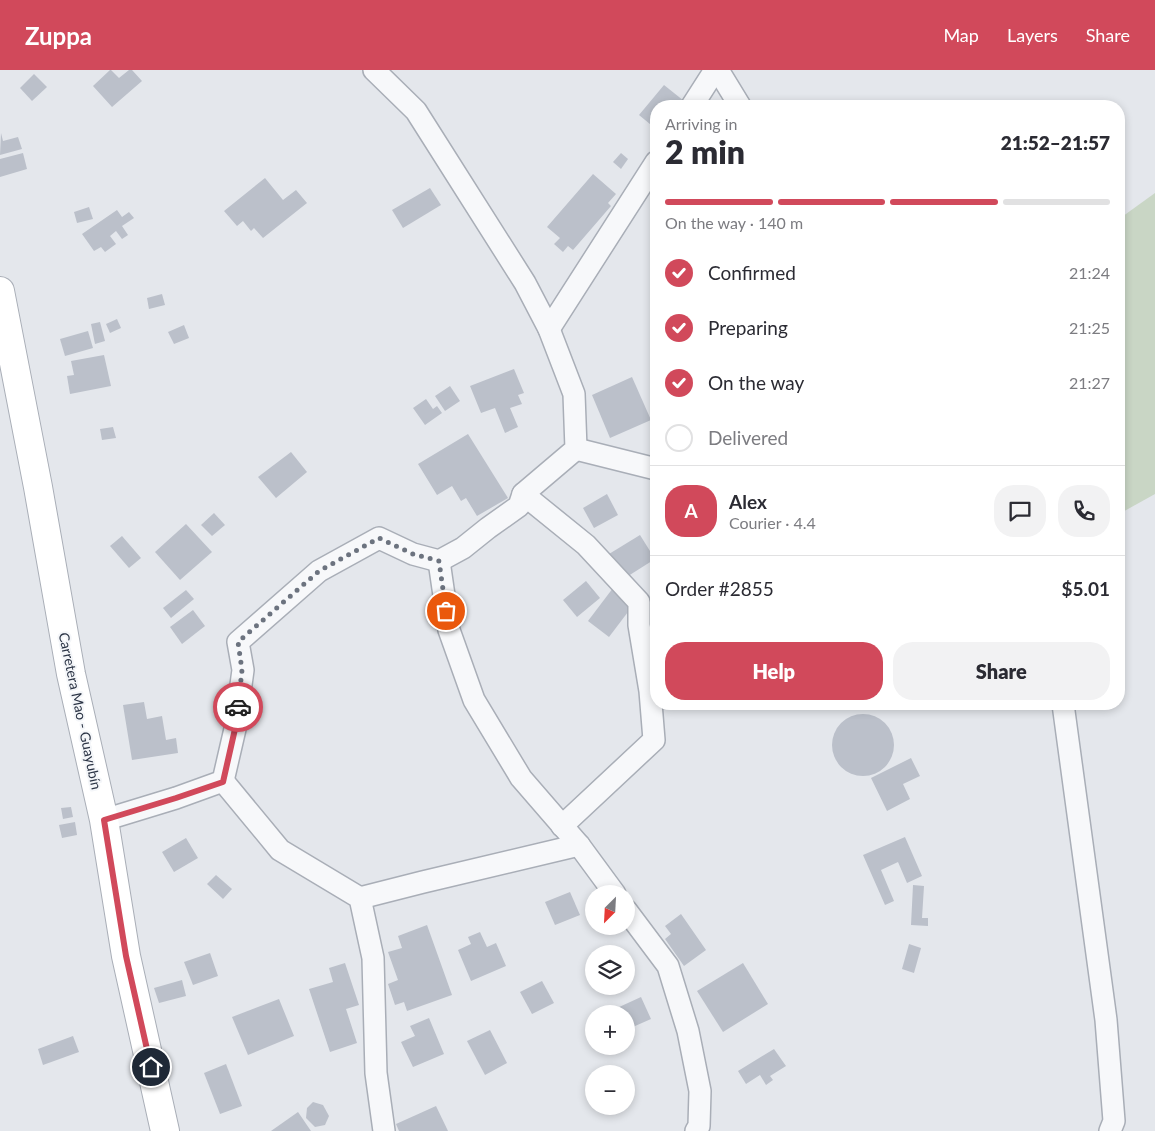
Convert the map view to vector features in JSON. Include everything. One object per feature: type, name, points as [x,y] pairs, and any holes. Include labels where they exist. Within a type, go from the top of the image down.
[{"type":"main road","name":"Carretera Mao - Guayubín","points":[[0,291],[71,674],[104,820],[126,956],[165,1131]]},
{"type":"street","points":[[374,70],[416,111],[525,283],[549,329],[574,394],[576,449]]},
{"type":"street","points":[[696,100],[717,70],[736,100]]},
{"type":"street","points":[[549,329],[650,171]]},
{"type":"street","points":[[576,449],[650,468]]},
{"type":"street","points":[[223,782],[235,729],[242,670],[238,642],[319,571],[379,538],[413,554],[439,561],[463,548],[519,506],[523,494],[576,449]]},
{"type":"street","points":[[523,494],[586,546],[639,602],[639,625],[650,690]]},
{"type":"street","points":[[439,561],[449,630],[474,700],[521,778],[579,845],[608,885]]},
{"type":"street","points":[[562,826],[654,740],[652,710]]},
{"type":"street","points":[[1064,710],[1106,1020],[1114,1121],[1110,1131]]},
{"type":"street","points":[[104,820],[223,782]]},
{"type":"street","points":[[223,782],[280,850],[360,898],[432,879],[579,845]]},
{"type":"street","points":[[360,898],[373,958],[376,1073],[384,1131]]},
{"type":"street","points":[[635,922],[668,966],[688,1031],[700,1091],[699,1126],[696,1131]]},
{"type":"green space","points":[[1155,193],[1155,494],[1125,511],[1125,215]]},
{"type":"building","points":[[110,70],[119,78],[129,70],[132,70],[142,81],[112,107],[93,86]]},
{"type":"building","points":[[34,74],[47,87],[32,101],[20,88]]},
{"type":"building","points":[[664,85],[683,100],[652,100]]},
{"type":"building","points":[[650,102],[650,124],[639,115]]},
{"type":"building","points":[[1,133],[3,141],[18,137],[22,149],[0,155]]},
{"type":"building","points":[[23,153],[27,169],[0,177],[0,159]]},
{"type":"building","points":[[621,153],[628,159],[621,169],[613,162]]},
{"type":"building","points":[[593,174],[616,194],[608,203],[611,206],[573,250],[568,246],[563,252],[554,244],[560,238],[547,227]]},
{"type":"building","points":[[265,178],[283,200],[296,190],[307,203],[263,238],[254,228],[251,231],[243,221],[237,226],[224,211]]},
{"type":"building","points":[[430,188],[441,205],[403,228],[392,210]]},
{"type":"building","points":[[89,207],[93,219],[77,223],[74,212]]},
{"type":"building","points":[[117,210],[122,217],[129,212],[134,218],[122,226],[128,235],[122,239],[116,231],[110,236],[116,244],[105,252],[101,247],[94,251],[82,234]]},
{"type":"building","points":[[162,294],[165,305],[149,309],[147,298]]},
{"type":"building","points":[[117,319],[121,328],[110,333],[106,324]]},
{"type":"building","points":[[100,322],[105,341],[95,344],[91,324]]},
{"type":"building","points":[[184,325],[189,338],[174,344],[168,332]]},
{"type":"building","points":[[88,331],[93,348],[65,356],[60,339]]},
{"type":"building","points":[[104,355],[111,386],[70,394],[67,376],[74,375],[71,361]]},
{"type":"building","points":[[514,369],[524,393],[518,395],[522,404],[510,408],[518,427],[505,433],[495,408],[481,413],[470,386]]},
{"type":"building","points":[[632,377],[650,420],[610,438],[592,395]]},
{"type":"building","points":[[450,386],[460,401],[445,411],[435,396]]},
{"type":"building","points":[[426,399],[433,409],[437,406],[442,413],[425,425],[413,408]]},
{"type":"building","points":[[113,427],[116,438],[102,440],[100,429]]},
{"type":"building","points":[[468,434],[508,498],[477,516],[466,498],[461,501],[452,486],[437,495],[418,464]]},
{"type":"building","points":[[291,452],[307,472],[276,498],[258,477]]},
{"type":"building","points":[[607,494],[618,515],[594,528],[583,508]]},
{"type":"building","points":[[214,513],[225,525],[212,536],[201,525]]},
{"type":"building","points":[[186,524],[212,552],[180,580],[155,552]]},
{"type":"building","points":[[640,535],[650,551],[650,562],[625,578],[609,554]]},
{"type":"building","points":[[122,536],[141,558],[129,568],[110,546]]},
{"type":"building","points":[[586,581],[600,598],[577,617],[563,600]]},
{"type":"building","points":[[613,588],[634,604],[609,637],[588,621]]},
{"type":"building","points":[[186,590],[194,599],[171,618],[163,608]]},
{"type":"building","points":[[193,610],[205,626],[182,644],[170,627]]},
{"type":"building","points":[[144,702],[147,719],[162,716],[166,740],[176,738],[178,753],[132,760],[123,705]]},
{"type":"building","points":[[863,714],[875,717],[885,723],[891,733],[894,745],[891,757],[885,767],[875,773],[863,776],[851,773],[841,767],[835,757],[832,745],[835,733],[841,723],[851,717]]},
{"type":"building","points":[[911,758],[920,776],[903,784],[910,799],[887,811],[871,778]]},
{"type":"building","points":[[71,807],[73,817],[63,819],[61,808]]},
{"type":"building","points":[[75,822],[77,835],[62,838],[59,825]]},
{"type":"building","points":[[905,837],[922,876],[907,883],[898,862],[881,870],[894,901],[885,905],[863,855]]},
{"type":"building","points":[[186,838],[198,858],[174,872],[162,852]]},
{"type":"building","points":[[216,875],[232,889],[223,899],[207,884]]},
{"type":"building","points":[[913,885],[924,886],[922,918],[928,918],[928,926],[911,925]]},
{"type":"building","points":[[570,892],[580,915],[555,925],[545,902]]},
{"type":"building","points":[[681,914],[706,950],[684,966],[665,939],[671,934],[665,926]]},
{"type":"building","points":[[427,925],[452,995],[407,1011],[404,1002],[395,1005],[388,984],[398,980],[388,952],[402,948],[398,936]]},
{"type":"building","points":[[480,932],[487,947],[496,943],[506,966],[471,981],[458,950],[471,944],[468,937]]},
{"type":"building","points":[[909,944],[921,948],[914,973],[902,969]]},
{"type":"building","points":[[210,953],[218,976],[193,985],[184,962]]},
{"type":"building","points":[[345,963],[359,1005],[346,1009],[357,1043],[330,1052],[309,989],[333,982],[329,968]]},
{"type":"building","points":[[743,963],[768,1004],[723,1032],[697,991]]},
{"type":"building","points":[[182,980],[186,996],[159,1003],[154,988]]},
{"type":"building","points":[[542,981],[554,1003],[532,1014],[520,992]]},
{"type":"building","points":[[641,997],[651,1019],[635,1026],[635,1005],[624,1005]]},
{"type":"building","points":[[279,999],[294,1036],[248,1055],[232,1017]]},
{"type":"building","points":[[429,1018],[444,1054],[413,1067],[401,1042],[415,1036],[410,1026]]},
{"type":"building","points":[[490,1030],[507,1063],[485,1075],[467,1041]]},
{"type":"building","points":[[73,1036],[79,1052],[43,1065],[38,1049]]},
{"type":"building","points":[[774,1049],[786,1066],[770,1076],[773,1080],[766,1085],[760,1075],[746,1084],[738,1071]]},
{"type":"building","points":[[226,1064],[242,1106],[220,1114],[204,1073]]},
{"type":"building","points":[[313,1102],[323,1105],[329,1116],[325,1125],[315,1127],[306,1118],[307,1108]]},
{"type":"building","points":[[436,1106],[448,1131],[399,1131],[396,1124]]},
{"type":"building","points":[[298,1112],[311,1131],[271,1131]]},
{"type":"way so far","points":[[238,707],[242,670],[238,642],[319,571],[379,538],[413,554],[439,561],[446,611]]},
{"type":"route","points":[[151,1067],[126,956],[104,820],[223,782],[238,707]]}]
